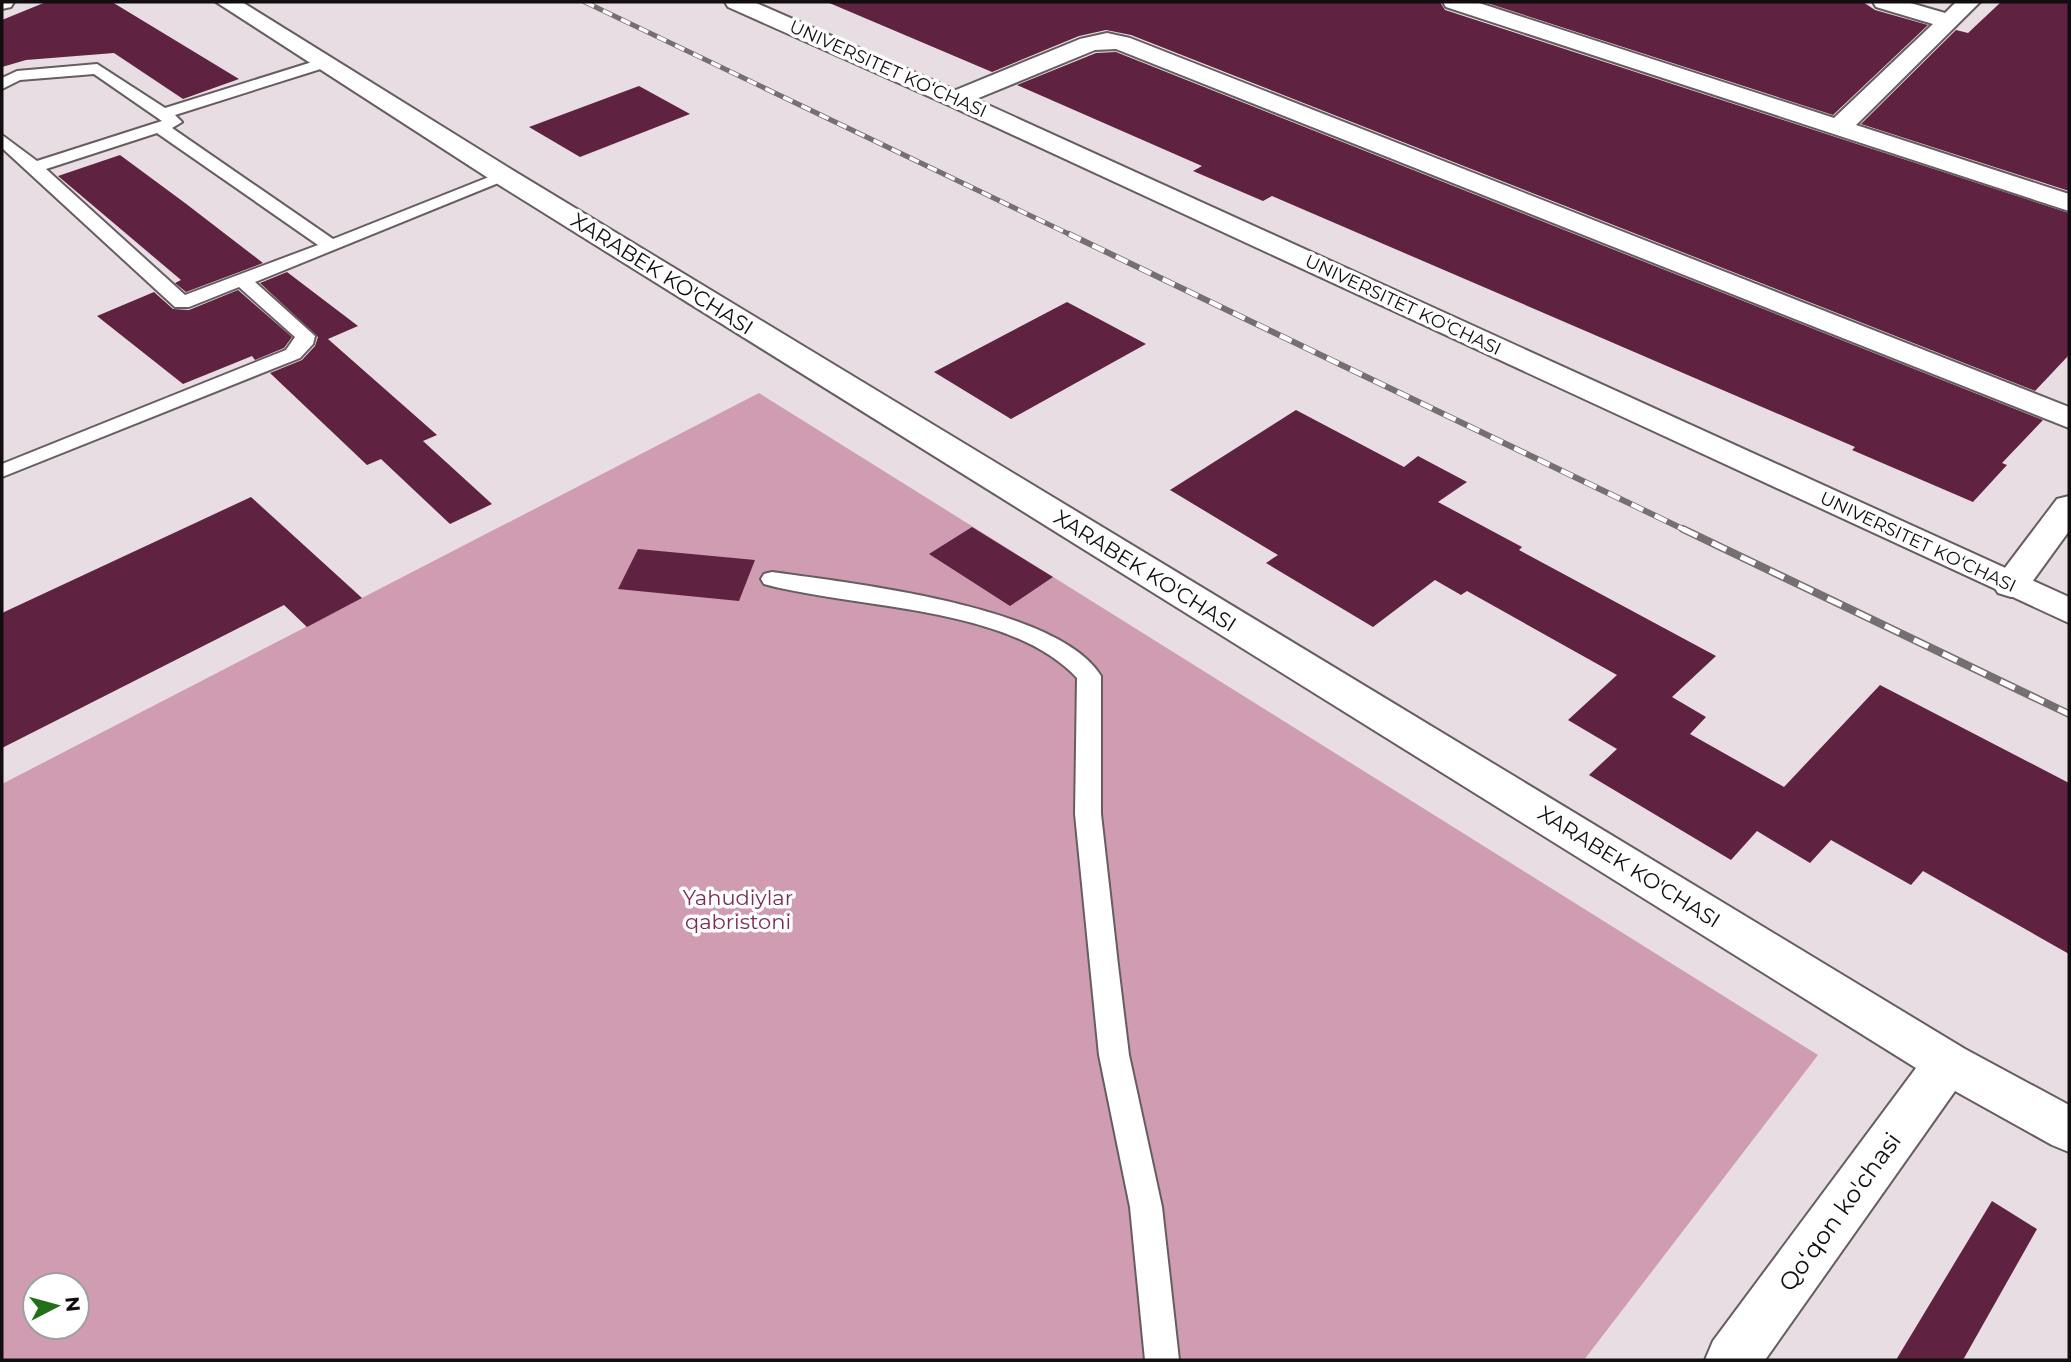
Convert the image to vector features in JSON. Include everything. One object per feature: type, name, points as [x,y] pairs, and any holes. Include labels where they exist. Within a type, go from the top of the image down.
[{"type":"street","name":"XARABEK KO'CHASI","points":[[227,2],[505,177],[1948,1063],[2069,1130]]},
{"type":"street","name":"UNIVERSITET KО‘CHASI","points":[[736,2],[955,99],[2069,611]]},
{"type":"street","points":[[1454,2],[2069,203]]},
{"type":"street","points":[[1884,2],[1948,21]]},
{"type":"street","points":[[1837,129],[1969,2]]},
{"type":"street","points":[[955,99],[1088,44],[1107,40],[1122,43],[2069,418]]},
{"type":"street","points":[[2011,585],[2069,507]]},
{"type":"street","name":"Qoʻqon ko'chasi","points":[[1732,1360],[1948,1063]]},
{"type":"lane","points":[[34,167],[325,63]]},
{"type":"lane","points":[[2,84],[17,76],[97,69],[331,246]]},
{"type":"lane","points":[[2,140],[182,303],[505,177]]},
{"type":"lane","points":[[2,471],[293,354],[303,344],[305,336],[242,280]]},
{"type":"lane","points":[[772,579],[932,604],[1021,632],[1083,664],[1089,676],[1088,814],[1105,978],[1114,1055],[1146,1207],[1162,1360]]},
{"type":"green space","name":"Yahudiylar qabristoni","points":[[759,393],[1818,1055],[1584,1360],[2,1360],[2,784]]},
{"type":"building","points":[[46,2],[112,2],[239,79],[183,99],[114,53],[26,60],[2,67],[2,20]]},
{"type":"building","points":[[827,2],[1440,2],[1445,10],[2069,213],[2069,355],[2035,391],[1131,35],[1106,30],[1079,36],[992,72]]},
{"type":"building","points":[[1484,2],[1863,2],[1875,10],[1928,25],[1833,115]]},
{"type":"building","points":[[2001,2],[2069,2],[2069,191],[1861,124],[1956,30],[1968,33]]},
{"type":"building","points":[[1116,52],[2043,420],[2002,463],[2007,465],[1973,502],[1852,450],[1855,447],[1272,196],[1263,201],[1193,171],[1202,166],[1017,85],[1096,53]]},
{"type":"building","points":[[639,86],[690,114],[580,157],[529,127]]},
{"type":"building","points":[[120,155],[263,263],[186,292],[175,283],[181,280],[58,176]]},
{"type":"building","points":[[287,272],[358,326],[328,339],[437,435],[423,441],[492,504],[450,524],[381,459],[367,465],[270,373],[302,360],[315,346],[318,337],[260,283]]},
{"type":"building","points":[[238,290],[292,337],[284,348],[255,360],[252,356],[183,384],[97,316],[154,292],[173,309],[189,310]]},
{"type":"building","points":[[1067,302],[1146,344],[1011,419],[934,372]]},
{"type":"building","points":[[1296,410],[1404,467],[1418,456],[1467,482],[1438,502],[1522,547],[1519,550],[1716,656],[1672,697],[1706,717],[1690,734],[1784,787],[1880,685],[2069,783],[2069,954],[1923,871],[1911,885],[1831,840],[1810,863],[1757,831],[1731,860],[1589,775],[1617,749],[1568,720],[1617,675],[1467,591],[1461,595],[1435,580],[1373,627],[1266,563],[1278,555],[1170,490]]},
{"type":"building","points":[[251,497],[362,598],[307,627],[284,605],[2,748],[2,613]]},
{"type":"building","points":[[972,527],[1053,577],[1010,606],[929,554]]},
{"type":"building","points":[[638,549],[755,560],[739,601],[618,589]]},
{"type":"building","points":[[1992,1201],[2037,1229],[1963,1360],[1896,1360]]},
{"type":"railway","points":[[585,2],[1073,236]]},
{"type":"railway","points":[[1069,234],[1687,531]]},
{"type":"railway","points":[[1683,529],[2069,714]]}]
